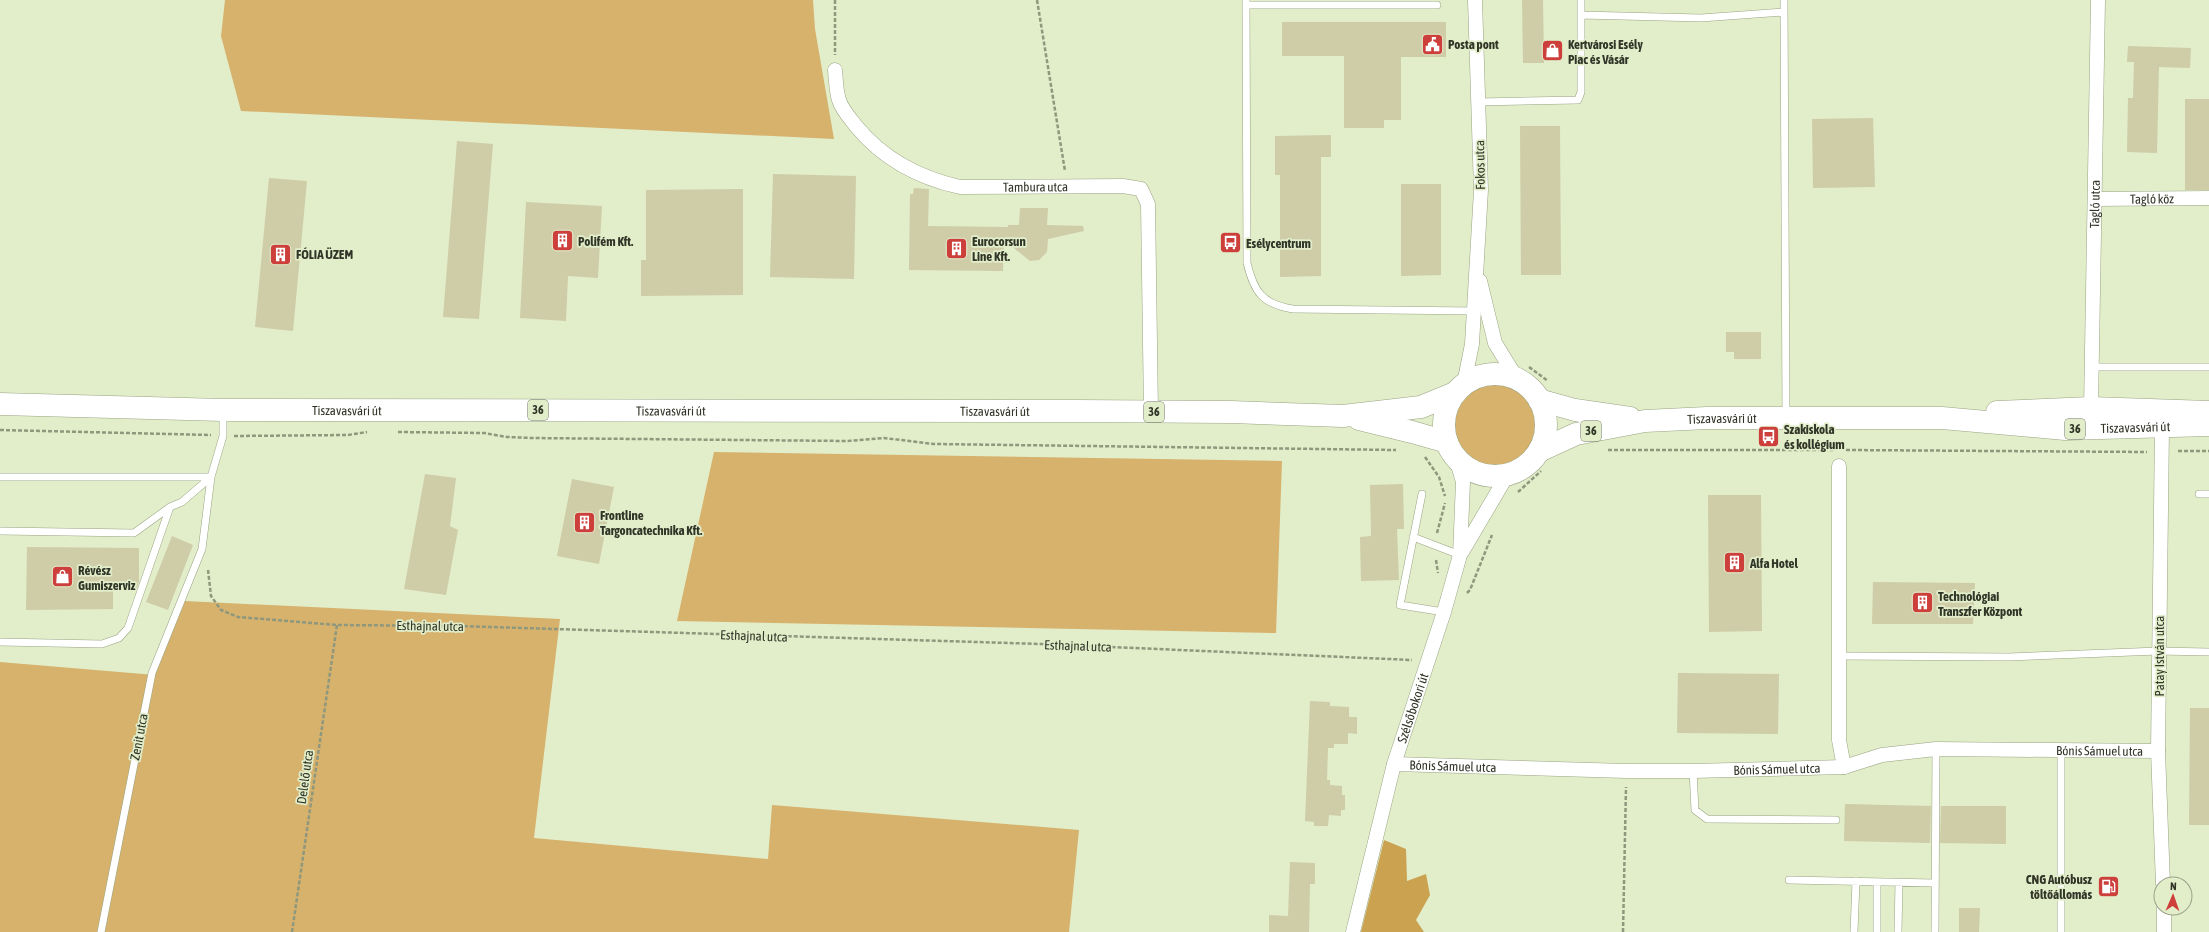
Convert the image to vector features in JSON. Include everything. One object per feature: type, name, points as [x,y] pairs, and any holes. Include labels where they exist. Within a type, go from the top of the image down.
[{"type":"main road","name":"36","points":[[1343,416],[1421,407],[1459,388],[1476,377],[1489,374],[1503,374],[1517,378],[1526,384],[1539,400],[1546,420],[1541,459]]},
{"type":"main road","points":[[1451,450],[1444,422],[1449,402],[1459,388]]},
{"type":"main road","name":"36","points":[[1539,400],[1575,410],[1645,421]]},
{"type":"main road","name":"Tiszavasvári út","points":[[0,404],[223,410],[1151,412],[1343,416]]},
{"type":"main road","name":"Tiszavasvári út","points":[[1942,418],[2000,412],[2092,408],[2209,412]]},
{"type":"main road","name":"36","points":[[1343,416],[1412,432],[1451,450],[1464,466],[1479,473],[1497,476],[1508,474],[1520,469],[1531,461],[1541,459],[1576,434],[1645,421]]},
{"type":"main road","name":"Tiszavasvári út","points":[[1645,421],[1786,416],[1942,418],[2066,429],[2162,428],[2209,425]]},
{"type":"street","name":"Fokos utca","points":[[1459,388],[1468,369],[1473,329],[1480,311],[1477,268],[1481,190],[1475,0]]},
{"type":"street","name":"Tagló utca","points":[[2092,408],[2098,0]]},
{"type":"street","name":"Tambura utca","points":[[836,70],[839,101],[847,115],[882,152],[919,174],[937,182],[960,187],[1068,185],[1124,186],[1141,189],[1148,204],[1151,412]]},
{"type":"street","name":"Tagló köz","points":[[2096,199],[2209,198]]},
{"type":"street","points":[[1480,311],[1495,343],[1517,378]]},
{"type":"street","name":"Patay István utca","points":[[2162,428],[2158,651],[2158,751],[2163,876]]},
{"type":"street","points":[[1451,450],[1463,482],[1460,555]]},
{"type":"street","points":[[1839,466],[1839,740],[1844,767]]},
{"type":"street","points":[[1460,555],[1508,474]]},
{"type":"street","name":"Szélsőbokori út","points":[[1353,932],[1394,764],[1444,612],[1460,555]]},
{"type":"street","name":"Bónis Sámuel utca","points":[[1394,764],[1626,771],[1692,771],[1844,767],[1882,755],[1936,749],[2158,751]]},
{"type":"street","points":[[2164,916],[2164,932]]},
{"type":"lane","points":[[1478,102],[1578,100],[1581,92],[1581,0]]},
{"type":"lane","points":[[1784,0],[1786,416]]},
{"type":"lane","points":[[1437,5],[1246,3],[1247,263],[1251,280],[1260,295],[1275,306],[1293,309],[1480,311]]},
{"type":"lane","points":[[1581,16],[1701,18],[1784,12]]},
{"type":"lane","points":[[2093,367],[2209,367]]},
{"type":"lane","points":[[202,549],[211,476],[223,436],[223,410]]},
{"type":"lane","points":[[0,477],[211,476]]},
{"type":"lane","points":[[0,531],[134,533],[170,507],[182,502],[211,476]]},
{"type":"lane","points":[[1422,494],[1400,605],[1444,612]]},
{"type":"lane","points":[[2198,494],[2209,494]]},
{"type":"lane","points":[[0,642],[102,644],[119,638],[128,628],[170,507]]},
{"type":"lane","points":[[1413,537],[1460,555]]},
{"type":"lane","name":"Zenit utca","points":[[101,932],[152,673],[202,549]]},
{"type":"lane","points":[[1840,656],[2009,657],[2158,651],[2209,652]]},
{"type":"lane","points":[[1935,932],[1936,749]]},
{"type":"lane","points":[[2061,749],[2062,932]]},
{"type":"lane","points":[[1692,771],[1695,810],[1707,819],[1836,820]]},
{"type":"lane","points":[[1789,880],[1935,883]]},
{"type":"lane","points":[[1854,932],[1856,881]]},
{"type":"lane","points":[[1877,882],[1877,932]]},
{"type":"lane","points":[[1898,932],[1899,882]]},
{"type":"path","points":[[835,0],[836,70]]},
{"type":"path","points":[[1037,0],[1068,185]]},
{"type":"path","points":[[0,430],[223,436],[348,435],[372,432]]},
{"type":"path","points":[[391,432],[484,433],[507,437],[532,438],[847,442],[884,438],[934,444],[1399,450]]},
{"type":"path","points":[[1603,450],[2209,451]]},
{"type":"path","points":[[1422,455],[1439,476],[1446,497],[1463,502]]},
{"type":"path","points":[[1514,495],[1541,459]]},
{"type":"path","points":[[1444,612],[1470,590],[1494,532]]},
{"type":"path","name":"Esthajnal utca","points":[[202,549],[208,568],[211,596],[221,610],[238,617],[337,625],[458,626],[1041,644],[1427,661]]},
{"type":"path","name":"Delelő utca","points":[[292,932],[337,625]]},
{"type":"path","points":[[1623,932],[1626,771]]},
{"type":"shaded area","points":[[225,0],[813,0],[815,29],[834,139],[241,111],[221,36]]},
{"type":"shaded area","points":[[1495,383],[1511,386],[1524,395],[1533,408],[1536,424],[1533,440],[1524,453],[1511,462],[1495,465],[1479,462],[1466,453],[1457,440],[1454,424],[1457,408],[1466,395],[1479,386]]},
{"type":"shaded area","points":[[714,452],[1282,461],[1276,633],[677,621]]},
{"type":"shaded area","points":[[185,601],[560,619],[534,838],[768,859],[772,805],[1079,830],[1069,932],[0,932],[0,662],[155,675]]},
{"type":"shaded area","points":[[1384,840],[1406,849],[1407,881],[1426,874],[1430,895],[1416,920],[1424,932],[1361,932]]},
{"type":"building","points":[[1522,0],[1543,0],[1544,63],[1523,63]]},
{"type":"building","points":[[1282,22],[1446,22],[1446,57],[1401,57],[1401,120],[1384,120],[1384,128],[1344,128],[1344,56],[1282,56]]},
{"type":"building","points":[[2128,46],[2191,48],[2190,68],[2159,67],[2157,153],[2127,152],[2128,98],[2133,98],[2134,62],[2127,62]]},
{"type":"building","points":[[2185,99],[2209,99],[2209,190],[2185,190]]},
{"type":"building","points":[[1873,118],[1875,187],[1813,188],[1812,119]]},
{"type":"building","points":[[1520,126],[1560,126],[1561,275],[1521,275]]},
{"type":"building","points":[[1331,135],[1331,157],[1321,157],[1321,276],[1280,277],[1280,175],[1275,175],[1275,136]]},
{"type":"building","points":[[457,141],[493,144],[479,319],[443,317]]},
{"type":"building","points":[[773,174],[856,176],[854,279],[770,277]]},
{"type":"building","name":"FÓLIA ÜZEM","points":[[269,178],[307,181],[293,331],[255,327]]},
{"type":"building","points":[[1401,184],[1441,184],[1441,275],[1401,276]]},
{"type":"building","name":"Eurocorsun Line Kft.","points":[[914,188],[929,189],[928,226],[1008,227],[1008,225],[1019,225],[1020,208],[1048,208],[1047,225],[1083,226],[1084,231],[1048,239],[1047,252],[1039,260],[1030,261],[1004,240],[1003,271],[909,270],[910,194],[913,194]]},
{"type":"building","points":[[743,189],[743,295],[641,296],[641,260],[646,260],[646,190]]},
{"type":"building","name":"Polifém Kft.","points":[[526,202],[602,206],[598,278],[568,276],[566,321],[520,318]]},
{"type":"building","points":[[1726,332],[1761,332],[1761,359],[1734,359],[1734,352],[1726,352]]},
{"type":"building","points":[[425,474],[456,478],[450,526],[458,530],[446,595],[404,589]]},
{"type":"building","name":"Frontline Targoncatechnika Kft.","points":[[572,479],[614,487],[599,564],[557,556]]},
{"type":"building","points":[[1403,484],[1404,529],[1397,529],[1399,580],[1361,581],[1360,537],[1371,536],[1370,485]]},
{"type":"building","name":"Alfa Hotel","points":[[1708,495],[1761,495],[1762,631],[1709,632]]},
{"type":"building","points":[[172,536],[193,545],[168,610],[146,602]]},
{"type":"building","points":[[27,547],[139,548],[139,581],[137,588],[113,588],[113,609],[26,610]]},
{"type":"building","name":"Technológiai Transzfer Központ","points":[[1873,582],[1975,583],[1973,624],[1872,624]]},
{"type":"building","points":[[1678,673],[1779,674],[1778,734],[1677,733]]},
{"type":"building","points":[[1310,701],[1330,702],[1330,706],[1349,707],[1349,717],[1357,717],[1357,734],[1348,733],[1348,744],[1334,744],[1334,748],[1328,748],[1327,780],[1330,780],[1330,785],[1342,786],[1342,795],[1345,795],[1345,810],[1341,810],[1341,816],[1329,815],[1328,826],[1314,826],[1314,822],[1305,821]]},
{"type":"building","points":[[2190,708],[2209,708],[2209,825],[2189,825]]},
{"type":"building","points":[[1845,804],[1931,806],[1930,843],[1844,841]]},
{"type":"building","points":[[1941,806],[2006,806],[2006,844],[1940,843]]},
{"type":"building","points":[[1290,862],[1315,863],[1315,884],[1310,884],[1309,932],[1269,932],[1269,915],[1288,916]]},
{"type":"building","points":[[1959,908],[1980,908],[1979,932],[1959,932]]},
{"type":"place","name":"Posta pont","points":[[1432,44]]},
{"type":"place","name":"Kertvárosi Esély Piac és Vásár","points":[[1553,51]]},
{"type":"place","name":"Polifém Kft.","points":[[562,241]]},
{"type":"place","name":"Esélycentrum","points":[[1231,243]]},
{"type":"place","name":"Eurocorsun Line Kft.","points":[[956,248]]},
{"type":"place","name":"FÓLIA ÜZEM","points":[[281,254]]},
{"type":"place","name":"Szakiskola és kollégium","points":[[1768,436]]},
{"type":"place","name":"Frontline Targoncatechnika Kft.","points":[[585,522]]},
{"type":"place","name":"Alfa Hotel","points":[[1735,563]]},
{"type":"place","name":"Révész Gumiszerviz","points":[[62,577]]},
{"type":"place","name":"Technológiai Transzfer Központ","points":[[1923,603]]},
{"type":"place","name":"CNG Autóbusz töltőállomás","points":[[2108,886]]}]
